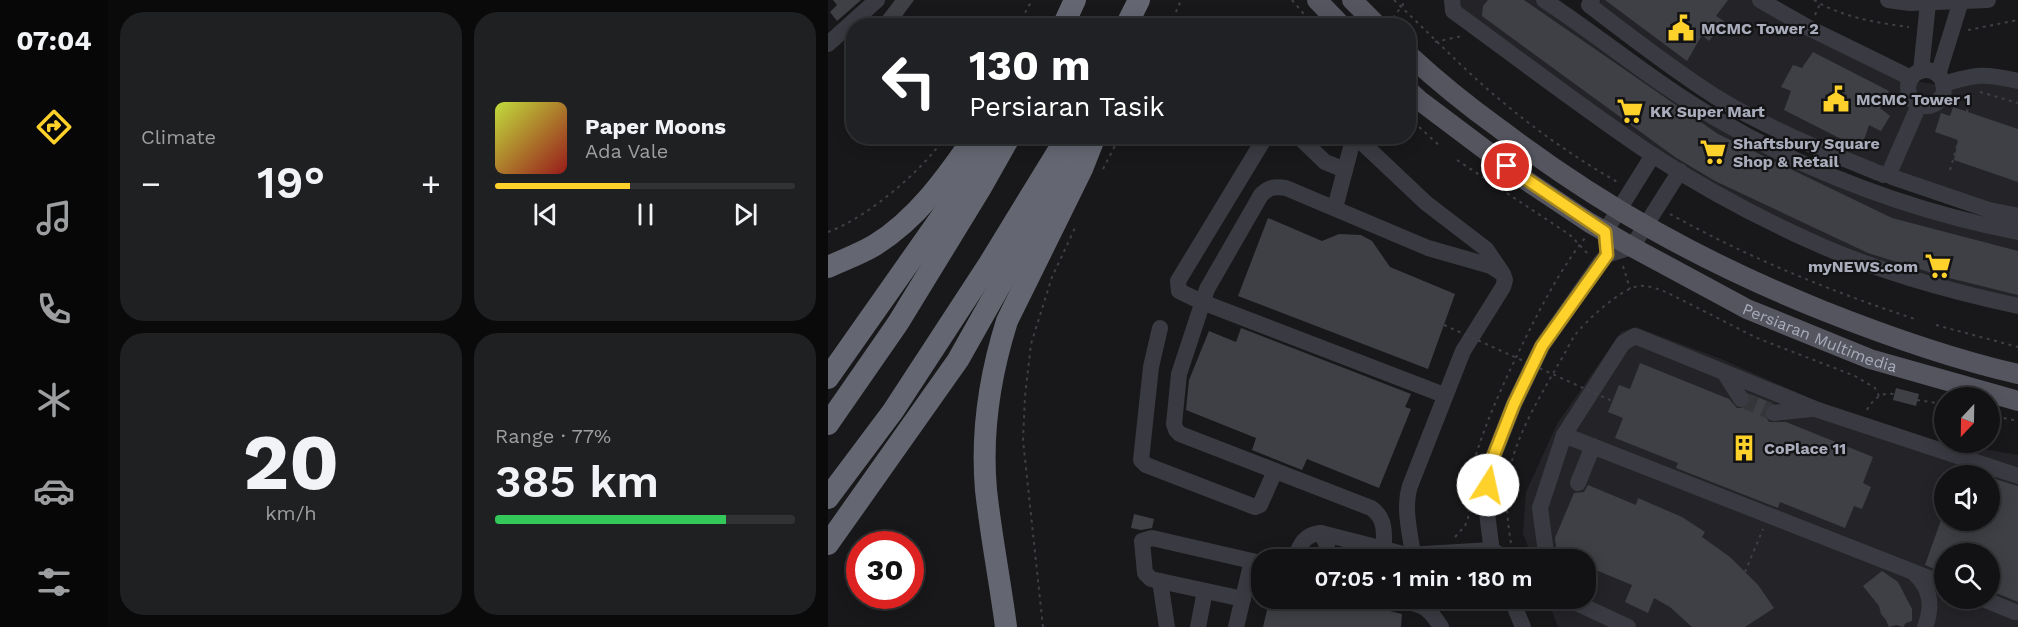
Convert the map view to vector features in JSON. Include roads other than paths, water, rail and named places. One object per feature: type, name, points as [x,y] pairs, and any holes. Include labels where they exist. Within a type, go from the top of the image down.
[{"type":"highway","points":[[828,267],[874,246],[912,216],[941,184],[969,144]]},
{"type":"highway","points":[[828,378],[958,193],[987,144]]},
{"type":"highway","points":[[828,424],[898,323],[1005,144]]},
{"type":"highway","points":[[828,498],[892,411],[989,264],[1062,144]]},
{"type":"highway","points":[[828,544],[958,360],[1046,204],[1063,169],[1070,144]]},
{"type":"highway","points":[[1006,627],[986,488],[986,419],[998,348],[1007,321],[1082,170],[1092,144]]},
{"type":"main road","points":[[1317,0],[1334,18]]},
{"type":"main road","points":[[1360,3],[1372,18]]},
{"type":"main road","name":"Persiaran Multimedia","points":[[1416,61],[1461,100],[1574,183],[1619,211],[1740,276],[1869,329],[1933,351],[2018,374]]},
{"type":"main road","name":"Persiaran Multimedia","points":[[1416,97],[1524,179],[1605,232],[1619,251],[1747,309],[1869,359],[2018,401]]},
{"type":"street","points":[[857,18],[877,0]]},
{"type":"street","points":[[1452,0],[1453,10],[1481,32],[1653,155],[1779,226],[1843,255],[1925,283],[2018,306]]},
{"type":"street","points":[[1544,0],[1716,119],[1765,144],[1871,192],[1946,215],[2018,232]]},
{"type":"street","points":[[1592,0],[1589,5],[1718,98],[1807,144],[1989,210],[2018,216]]},
{"type":"street","points":[[1760,0],[1809,28],[1916,74],[1933,72],[1941,80]]},
{"type":"street","points":[[1888,0],[1910,3],[1988,0]]},
{"type":"street","points":[[1928,3],[1916,74],[1909,82],[1911,98],[1924,106],[1935,104],[1942,95],[1941,80],[1961,1]]},
{"type":"street","points":[[828,44],[846,28]]},
{"type":"street","points":[[1941,80],[1992,75],[2018,81]]},
{"type":"street","points":[[1889,174],[1919,105]]},
{"type":"street","points":[[1261,144],[1178,281],[1183,294],[1444,395]]},
{"type":"street","points":[[1306,144],[1325,162],[1345,170]]},
{"type":"street","points":[[1335,208],[1353,144]]},
{"type":"street","points":[[1363,144],[1426,203],[1486,249],[1494,258],[1505,280],[1503,287],[1463,351],[1406,497],[1420,549]]},
{"type":"street","points":[[1605,232],[1653,155]]},
{"type":"street","points":[[1501,549],[1499,466],[1505,427],[1542,346],[1619,251],[1646,226],[1680,171]]},
{"type":"street","points":[[1299,549],[1307,536],[1321,533],[1384,549],[1383,524],[1376,511],[1180,434],[1174,423],[1179,374],[1202,302],[1261,195],[1277,186],[1286,188],[1428,248],[1500,272]]},
{"type":"street","points":[[1160,328],[1151,367],[1142,460],[1146,465],[1255,507],[1260,505],[1275,471]]},
{"type":"street","points":[[1546,549],[1540,508],[1564,435],[1623,343],[1635,336],[1815,409],[2018,476]]},
{"type":"street","points":[[1724,372],[1741,399]]},
{"type":"street","points":[[1774,413],[1815,409]]},
{"type":"street","points":[[1564,435],[1934,580]]},
{"type":"street","points":[[1578,483],[1593,446]]},
{"type":"street","points":[[1321,533],[1327,545],[1326,549]]},
{"type":"street","points":[[1243,599],[1151,579],[1145,573],[1142,545],[1146,538],[1152,538],[1251,561]]},
{"type":"street","points":[[1912,572],[1924,582],[1928,589],[1930,611],[1925,627]]},
{"type":"street","points":[[1236,627],[1251,578]]},
{"type":"street","points":[[1160,581],[1167,627]]},
{"type":"street","points":[[1198,627],[1205,591]]},
{"type":"street","points":[[2000,606],[2015,612]]},
{"type":"street","points":[[1428,609],[1441,627]]},
{"type":"street","points":[[1505,609],[1512,627]]},
{"type":"street","points":[[1515,609],[1523,627]]},
{"type":"street","points":[[1590,609],[1628,627]]},
{"type":"tunnel","points":[[1741,399],[1774,413]]},
{"type":"place","name":"MCMC Tower 2","points":[[1681,28]]},
{"type":"place","name":"MCMC Tower 1","points":[[1836,99]]},
{"type":"place","name":"KK Super Mart","points":[[1630,111]]},
{"type":"place","name":"Shaftsbury Square Shop & Retail","points":[[1713,152]]},
{"type":"place","name":"myNEWS.com","points":[[1938,266]]},
{"type":"place","name":"CoPlace 11","points":[[1744,448]]}]
